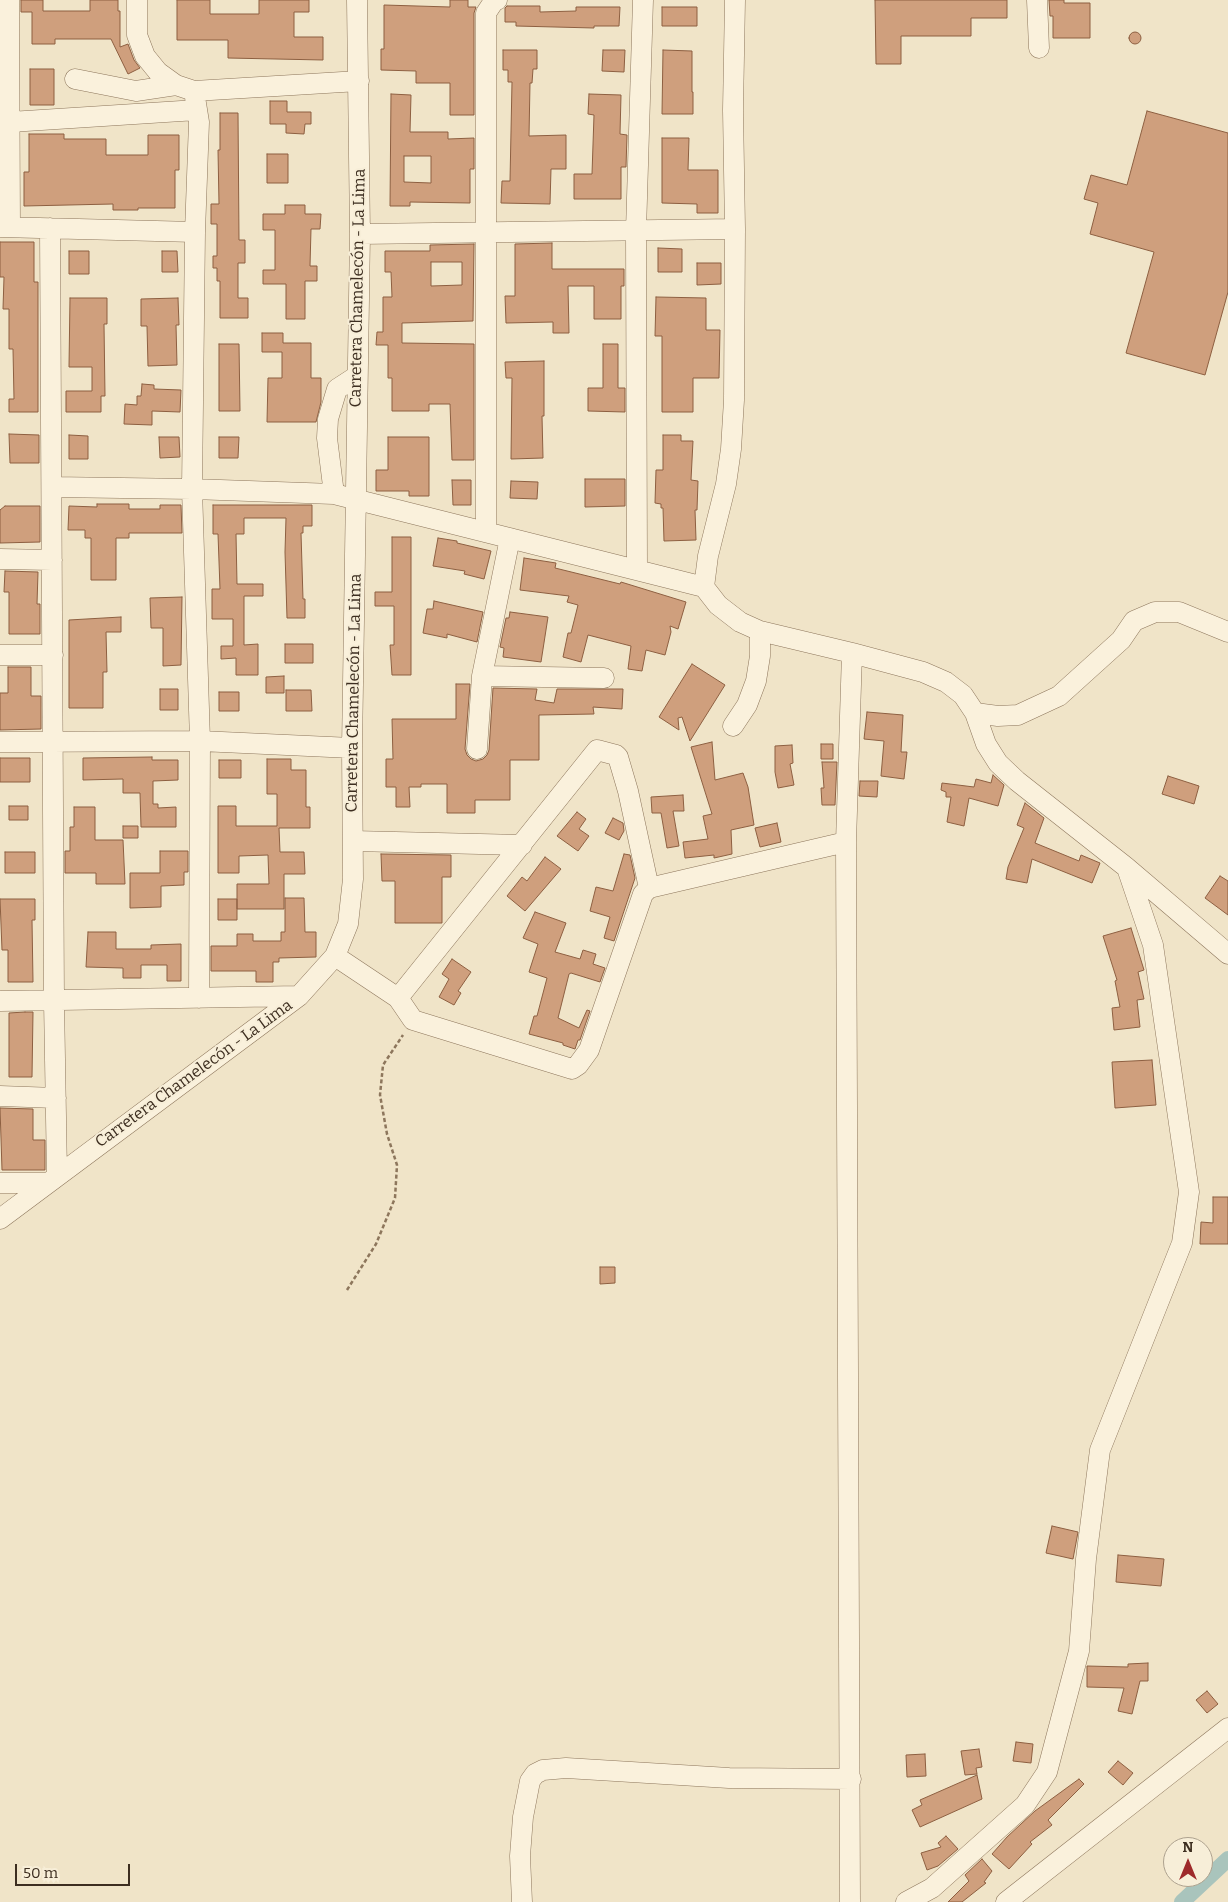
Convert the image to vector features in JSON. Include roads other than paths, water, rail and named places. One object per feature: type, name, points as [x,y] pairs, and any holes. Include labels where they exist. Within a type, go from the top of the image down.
[{"type":"street","points":[[9,0],[4,27],[10,122],[5,227],[195,232]]},
{"type":"street","points":[[137,0],[137,35],[145,56],[158,72],[189,95],[199,122],[195,232],[192,489],[200,741],[199,998]]},
{"type":"street","name":"Carretera Chamelecón - La Lima","points":[[0,1219],[299,996],[335,956],[348,924],[353,878],[352,748],[360,234],[357,0]]},
{"type":"street","points":[[486,532],[486,14],[494,1],[497,0]]},
{"type":"street","points":[[637,570],[636,231],[642,0]]},
{"type":"street","points":[[704,587],[708,556],[726,484],[731,449],[734,400],[735,229],[733,110],[735,0]]},
{"type":"street","points":[[1037,0],[1039,48]]},
{"type":"street","points":[[75,79],[136,91],[189,95]]},
{"type":"street","points":[[10,122],[189,95],[359,81]]},
{"type":"street","points":[[0,1182],[52,1179],[56,1098],[50,228]]},
{"type":"street","points":[[360,234],[735,229]]},
{"type":"street","points":[[334,494],[327,438],[328,419],[337,389],[357,376]]},
{"type":"street","points":[[52,487],[334,494],[704,587],[718,605],[740,622],[760,631],[852,652],[923,672],[946,682],[963,696],[975,713],[986,744],[998,763],[1017,781],[1126,867],[1228,954]]},
{"type":"street","points":[[477,749],[482,676],[510,538]]},
{"type":"street","points":[[0,559],[52,560]]},
{"type":"street","points":[[975,713],[998,716],[1018,715],[1060,696],[1121,640],[1134,621],[1155,612],[1179,612],[1228,632]]},
{"type":"street","points":[[733,726],[746,705],[756,681],[760,656],[760,631]]},
{"type":"street","points":[[850,1902],[846,842],[852,652]]},
{"type":"street","points":[[0,655],[52,655]]},
{"type":"street","points":[[482,676],[604,678]]},
{"type":"street","points":[[0,742],[200,741],[352,748]]},
{"type":"street","points":[[398,998],[597,750],[616,755],[628,791],[649,888]]},
{"type":"street","points":[[353,842],[522,845]]},
{"type":"street","points":[[335,956],[398,998],[413,1020],[572,1069],[578,1065],[589,1050],[643,894],[649,888],[846,842]]},
{"type":"street","points":[[906,1902],[932,1888],[1025,1805],[1047,1772],[1079,1650],[1086,1559],[1100,1450],[1182,1243],[1189,1192],[1153,945],[1126,867]]},
{"type":"street","points":[[0,1001],[299,996]]},
{"type":"street","points":[[0,1096],[56,1098]]},
{"type":"street","points":[[1006,1902],[1228,1728]]},
{"type":"street","points":[[522,1902],[520,1856],[523,1817],[530,1781],[535,1774],[544,1770],[566,1768],[729,1778],[851,1779]]},
{"type":"waterway","points":[[1182,1902],[1228,1859]]}]
